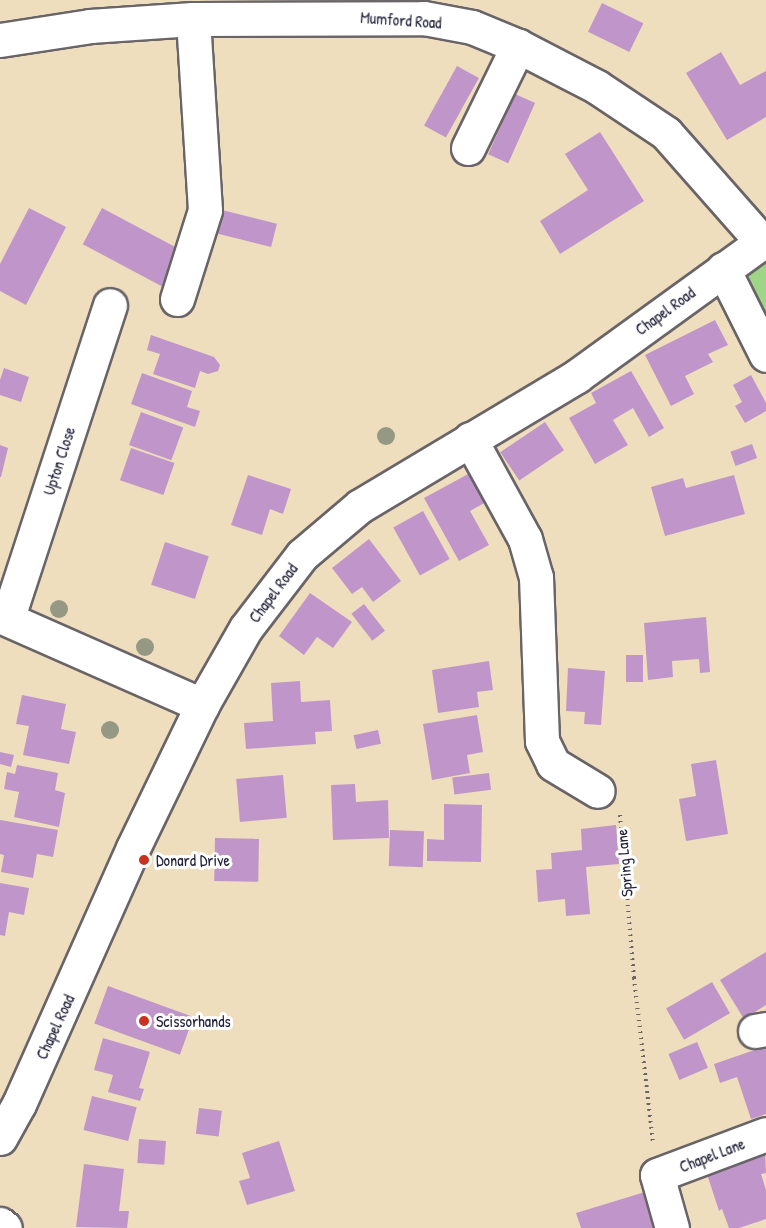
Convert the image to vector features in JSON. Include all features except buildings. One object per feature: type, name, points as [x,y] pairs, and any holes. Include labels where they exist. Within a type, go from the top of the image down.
[{"type":"street","name":"Mumford Road","points":[[0,40],[90,13],[193,19],[424,18],[472,27],[518,46],[597,87],[666,134],[764,240]]},
{"type":"street","points":[[177,299],[205,210],[193,19]]},
{"type":"street","points":[[468,148],[518,46]]},
{"type":"street","name":"Chapel Road","points":[[0,1138],[20,1104],[133,848],[202,705],[246,628],[302,555],[360,506],[577,376],[764,240]]},
{"type":"street","points":[[723,269],[766,355]]},
{"type":"street","name":"Upton Close","points":[[4,616],[110,305]]},
{"type":"street","points":[[470,439],[525,539],[536,577],[542,741],[553,764],[598,791]]},
{"type":"street","points":[[4,616],[202,705]]},
{"type":"street","name":"Chapel Lane","points":[[657,1175],[766,1134]]},
{"type":"street","points":[[657,1175],[672,1228]]},
{"type":"street","points":[[0,1224],[5,1228]]},
{"type":"path","name":"Spring Lane","points":[[598,791],[620,814],[634,978],[657,1175]]},
{"type":"green space","points":[[766,263],[766,337],[735,279]]},
{"type":"place","name":"Donard Drive","points":[[144,860]]},
{"type":"place","name":"Scissorhands","points":[[144,1021]]}]
